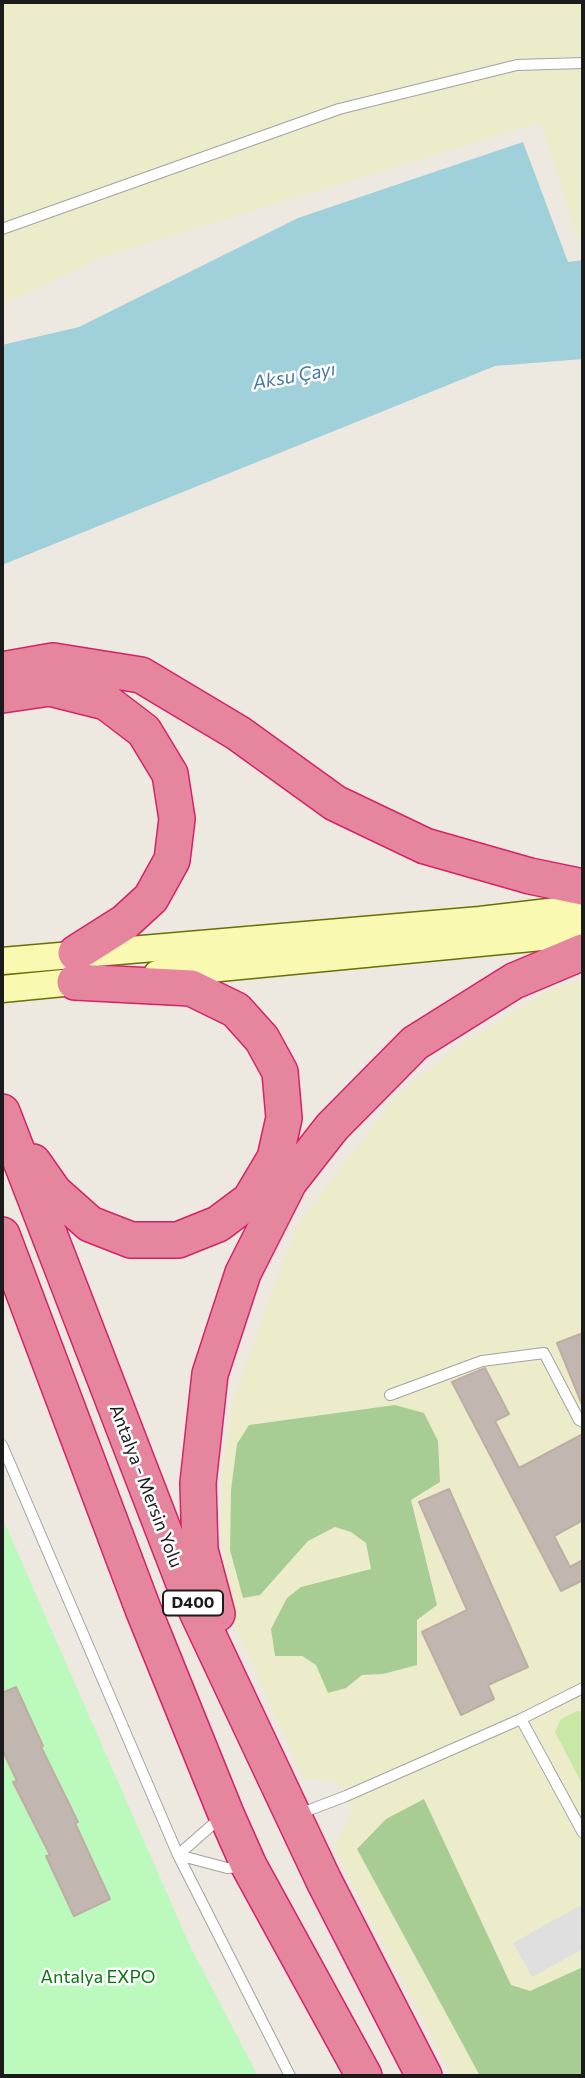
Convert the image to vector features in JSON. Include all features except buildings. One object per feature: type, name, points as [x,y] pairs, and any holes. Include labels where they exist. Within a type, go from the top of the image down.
[{"type":"highway","points":[[2,670],[53,661],[141,675],[238,733],[335,803],[413,841],[530,876],[583,887]]},
{"type":"highway","points":[[2,695],[50,688],[106,702],[144,731],[170,774],[177,819],[172,860],[151,898],[125,922],[63,969]]},
{"type":"highway","points":[[250,1725],[200,1550],[198,1483],[210,1374],[243,1273],[289,1182],[332,1127],[415,1044],[514,981],[583,953]]},
{"type":"highway","points":[[4,1119],[54,1192],[90,1224],[131,1240],[178,1240],[218,1224],[250,1200],[275,1158],[284,1118],[280,1072],[262,1038],[236,1010],[191,988],[63,969]]},
{"type":"highway","name":"Antalya - Mersin Yolu","points":[[4,1119],[185,1586],[324,1881],[424,2076]]},
{"type":"highway","name":"D400","points":[[2,1235],[142,1609],[226,1814],[250,1866],[364,2076]]},
{"type":"main road","points":[[2,989],[63,969],[583,908]]},
{"type":"main road","points":[[2,961],[63,969],[583,933]]},
{"type":"lane","points":[[2,229],[340,109],[517,65],[583,63]]},
{"type":"lane","points":[[390,1395],[482,1361],[544,1353],[579,1420],[583,1422]]},
{"type":"lane","points":[[2,1444],[178,1855],[290,2076]]},
{"type":"lane","points":[[295,1816],[522,1719],[583,1688]]},
{"type":"lane","points":[[522,1719],[583,1833]]},
{"type":"lane","points":[[178,1855],[226,1814]]},
{"type":"lane","points":[[178,1855],[227,1868],[250,1866]]},
{"type":"green space","points":[[2,2],[583,2],[583,244],[580,245],[541,122],[105,256],[2,305]]},
{"type":"green space","points":[[583,981],[583,2076],[452,2076],[334,1850],[351,1814],[346,1796],[334,1780],[303,1778],[234,1623],[221,1534],[223,1464],[234,1400],[274,1285],[302,1218],[399,1093],[462,1044],[514,1011],[555,987]]},
{"type":"green space","points":[[395,1405],[424,1413],[438,1441],[440,1482],[411,1500],[437,1605],[417,1620],[417,1665],[383,1674],[362,1675],[346,1688],[328,1693],[316,1665],[302,1656],[275,1656],[271,1629],[287,1598],[301,1587],[371,1569],[366,1543],[351,1532],[335,1527],[308,1541],[260,1595],[243,1598],[230,1550],[231,1490],[237,1444],[249,1425]]},
{"type":"green space","name":"Antalya EXPO","points":[[2,1517],[190,1946],[258,2076],[2,2076]]},
{"type":"green space","points":[[577,1711],[583,1712],[583,1786],[555,1732],[561,1719]]},
{"type":"green space","points":[[424,1799],[511,1985],[530,1991],[583,1967],[583,2076],[480,2076],[357,1849],[386,1819]]},
{"type":"shaded area","points":[[583,1904],[583,1949],[532,1977],[513,1943]]},
{"type":"water","name":"Aksu Çayı","points":[[523,142],[568,262],[583,260],[583,359],[495,366],[2,565],[2,345],[79,327],[298,218]]}]
